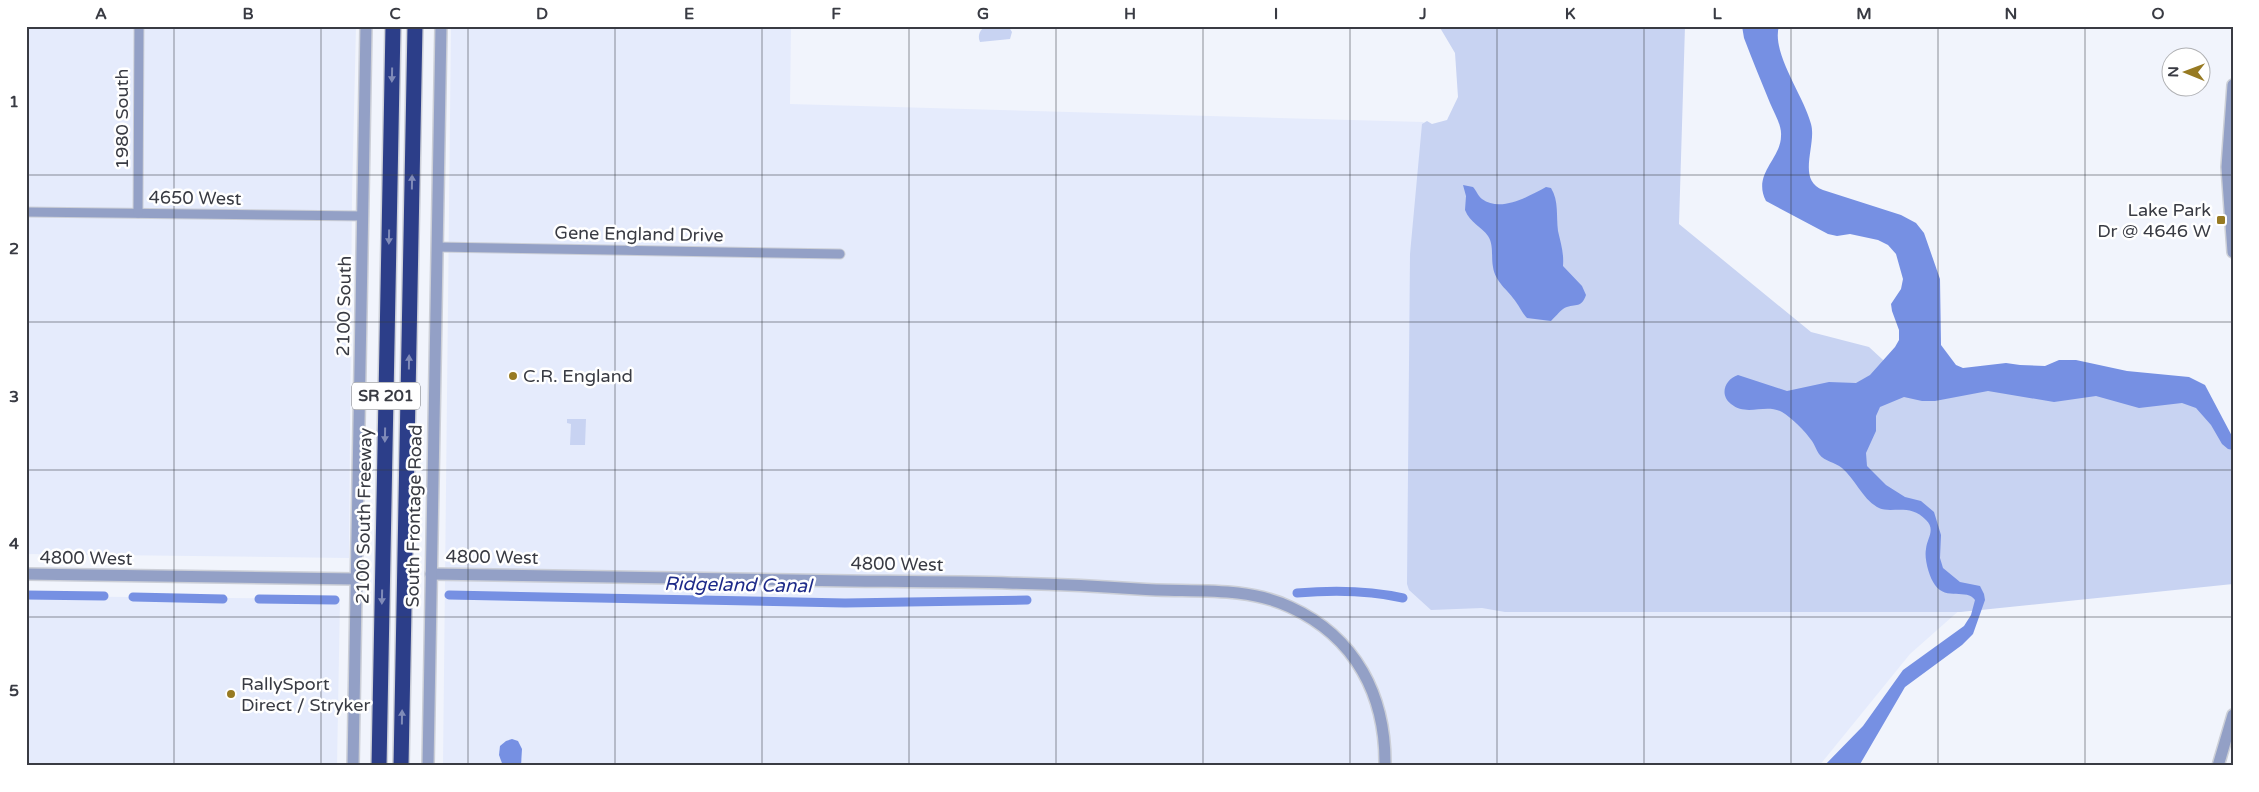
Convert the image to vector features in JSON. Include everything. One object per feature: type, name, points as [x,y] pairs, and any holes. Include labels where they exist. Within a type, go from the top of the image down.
[{"type":"highway","name":"2100 South Freeway","points":[[379,766],[393,26]]},
{"type":"highway","name":"SR 201","points":[[401,766],[415,26]]},
{"type":"street","name":"1980 South","points":[[138,213],[139,26]]},
{"type":"street","name":"2100 South","points":[[353,766],[366,26]]},
{"type":"street","name":"South Frontage Road","points":[[428,766],[441,26]]},
{"type":"street","points":[[2233,85],[2227,167],[2233,252]]},
{"type":"street","name":"4650 West","points":[[26,212],[363,216]]},
{"type":"street","name":"Gene England Drive","points":[[437,247],[840,254]]},
{"type":"street","name":"4800 West","points":[[26,574],[356,579]]},
{"type":"street","name":"4800 West","points":[[431,574],[1037,584],[1230,593],[1264,597],[1287,605],[1317,622],[1346,648],[1359,665],[1375,697],[1382,723],[1385,766]]},
{"type":"street","points":[[2218,766],[2233,715]]},
{"type":"shaded area","points":[[26,26],[356,26],[352,196],[349,558],[26,554]]},
{"type":"shaded area","points":[[451,26],[791,26],[790,104],[1423,122],[1962,608],[1910,654],[1819,766],[443,766]]},
{"type":"shaded area","points":[[987,26],[1008,26],[1012,32],[1010,39],[980,42],[980,32]]},
{"type":"shaded area","points":[[1439,26],[1685,26],[1679,224],[1811,332],[1869,347],[1895,371],[2192,395],[2233,444],[2233,584],[1961,612],[1505,612],[1482,608],[1431,610],[1409,590],[1407,584],[1410,254],[1422,124],[1427,121],[1432,124],[1447,120],[1458,97],[1455,53]]},
{"type":"shaded area","points":[[567,419],[586,419],[585,445],[570,445],[571,424],[567,423]]},
{"type":"shaded area","points":[[26,596],[340,599],[337,766],[26,766]]},
{"type":"water","points":[[1742,26],[1779,26],[1780,49],[1811,124],[1812,142],[1809,170],[1815,185],[1823,190],[1901,215],[1916,223],[1924,233],[1940,279],[1941,345],[1956,365],[1963,368],[2006,363],[2045,366],[2059,360],[2076,360],[2127,371],[2189,377],[2205,385],[2233,438],[2233,450],[2228,449],[2222,444],[2211,425],[2196,408],[2182,403],[2139,408],[2096,396],[2054,402],[1988,391],[1935,401],[1922,401],[1904,397],[1880,407],[1876,416],[1876,431],[1866,453],[1867,466],[1886,485],[1905,497],[1921,501],[1934,512],[1941,535],[1940,558],[1943,568],[1960,582],[1980,586],[1985,600],[1973,634],[1962,645],[1905,687],[1859,766],[1824,766],[1863,726],[1903,670],[1964,626],[1971,615],[1975,600],[1967,595],[1950,594],[1940,590],[1933,582],[1926,562],[1926,549],[1931,531],[1929,524],[1920,515],[1906,510],[1888,510],[1877,507],[1863,494],[1847,472],[1821,457],[1806,433],[1782,412],[1769,409],[1750,410],[1737,408],[1725,396],[1727,384],[1733,377],[1738,375],[1787,391],[1829,382],[1856,383],[1870,375],[1899,340],[1899,330],[1891,304],[1901,289],[1903,279],[1896,254],[1888,245],[1878,240],[1850,234],[1837,236],[1828,234],[1766,201],[1762,183],[1780,144],[1781,132],[1744,38]]},
{"type":"water","points":[[1463,185],[1473,187],[1482,199],[1498,204],[1515,202],[1546,187],[1551,188],[1556,203],[1563,266],[1582,286],[1586,295],[1582,303],[1563,309],[1551,321],[1527,318],[1496,277],[1490,240],[1473,222],[1465,210],[1466,196]]},
{"type":"water","points":[[512,739],[518,741],[522,749],[521,766],[503,766],[499,755],[500,746]]},
{"type":"waterway","name":"Ridgeland Canal","points":[[1297,593],[1350,591],[1377,593],[1403,598]]},
{"type":"waterway","name":"Ridgeland Canal","points":[[26,595],[104,596]]},
{"type":"waterway","name":"Ridgeland Canal","points":[[449,595],[845,603],[1027,600]]},
{"type":"waterway","name":"Ridgeland Canal","points":[[133,597],[223,599]]},
{"type":"waterway","name":"Ridgeland Canal","points":[[259,599],[335,600]]},
{"type":"place","name":"Lake Park Dr @ 4646 W","points":[[2221,220]]},
{"type":"place","name":"C.R. England","points":[[513,376]]},
{"type":"place","name":"RallySport Direct / Stryker","points":[[231,694]]}]
